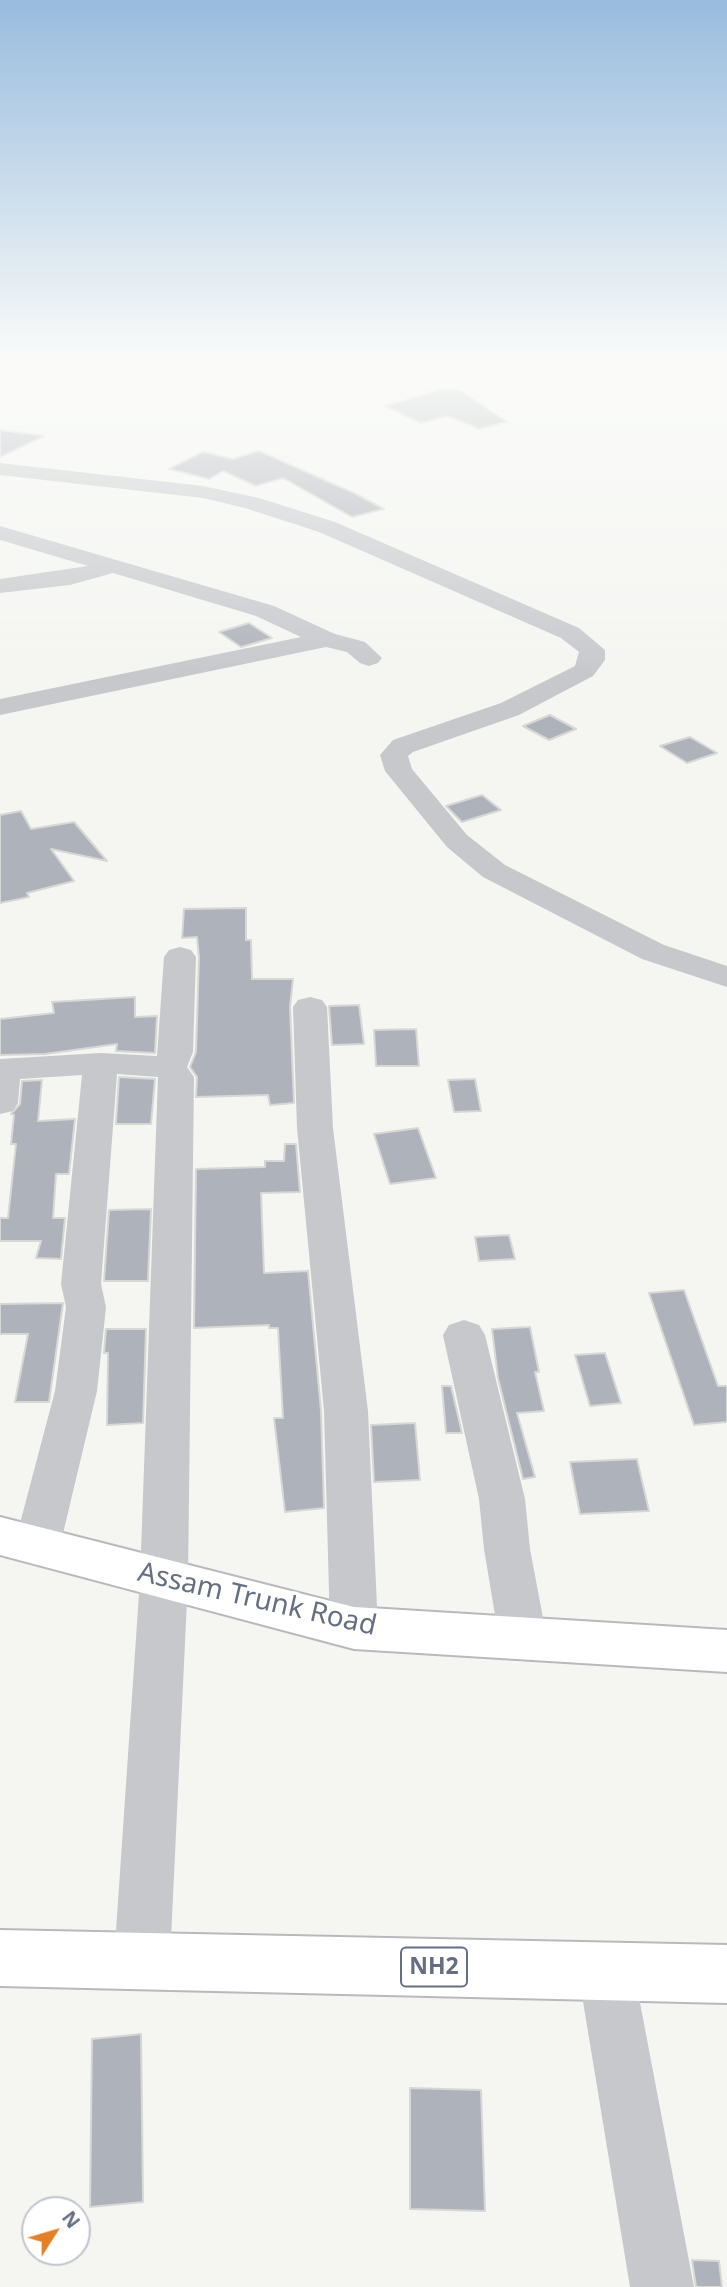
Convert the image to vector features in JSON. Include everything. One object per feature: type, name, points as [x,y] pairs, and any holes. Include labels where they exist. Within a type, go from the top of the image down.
[{"type":"highway","name":"Assam Trunk Road","points":[[18,1541],[354,1628],[727,1651]]},
{"type":"highway","name":"NH2","points":[[0,1958],[142,1959],[727,1974]]},
{"type":"street","points":[[0,469],[203,492],[251,503],[327,527],[570,633],[592,650],[592,660],[584,671],[546,694],[510,709],[403,746],[394,755],[398,771],[457,841],[494,871],[653,952],[727,977]]},
{"type":"street","points":[[0,533],[265,611],[326,639],[356,647],[369,658]]},
{"type":"street","points":[[0,586],[70,578],[114,566]]},
{"type":"street","points":[[0,707],[326,639]]},
{"type":"street","points":[[170,1067],[176,1052],[180,957]]},
{"type":"street","points":[[310,1007],[315,1128],[346,1411],[354,1628]]},
{"type":"street","points":[[1,1081],[101,1063],[170,1067]]},
{"type":"street","points":[[18,1541],[76,1391],[86,1307],[81,1284],[101,1063]]},
{"type":"street","points":[[142,1959],[164,1579],[176,1077],[170,1067]]},
{"type":"street","points":[[464,1335],[502,1499],[507,1549],[523,1639]]},
{"type":"street","points":[[606,1971],[662,2287]]},
{"type":"building","points":[[180,464],[288,464],[384,509],[352,517],[283,478],[256,486],[223,471],[209,479],[169,469]]},
{"type":"building","points":[[249,623],[272,638],[241,647],[219,632]]},
{"type":"building","points":[[550,715],[576,729],[549,740],[523,726]]},
{"type":"building","points":[[690,737],[717,753],[687,763],[660,746]]},
{"type":"building","points":[[482,795],[501,810],[462,822],[446,806]]},
{"type":"building","points":[[21,811],[31,829],[74,822],[107,861],[51,849],[74,881],[27,893],[29,897],[0,903],[0,815]]},
{"type":"building","points":[[246,908],[246,940],[251,940],[252,979],[293,979],[290,1007],[294,1103],[270,1105],[268,1095],[196,1097],[197,1077],[190,1067],[196,1052],[199,957],[197,937],[182,938],[184,909]]},
{"type":"building","points":[[135,997],[135,1017],[157,1016],[155,1053],[116,1051],[117,1044],[45,1054],[0,1055],[0,1019],[54,1013],[52,1002]]},
{"type":"building","points":[[359,1005],[364,1044],[332,1045],[329,1006]]},
{"type":"building","points":[[416,1029],[419,1066],[376,1066],[374,1030]]},
{"type":"building","points":[[119,1077],[155,1079],[151,1124],[116,1124]]},
{"type":"building","points":[[475,1079],[481,1111],[454,1112],[448,1080]]},
{"type":"building","points":[[42,1080],[38,1121],[75,1119],[69,1174],[56,1174],[53,1218],[65,1218],[61,1259],[36,1258],[41,1241],[0,1241],[0,1218],[8,1218],[16,1144],[11,1144],[14,1115],[11,1114],[20,1104],[22,1081]]},
{"type":"building","points":[[418,1128],[436,1178],[390,1184],[374,1134]]},
{"type":"building","points":[[285,1144],[296,1144],[300,1192],[261,1193],[264,1273],[308,1271],[321,1411],[324,1508],[285,1512],[274,1418],[283,1418],[278,1328],[269,1328],[269,1325],[194,1328],[196,1169],[265,1167],[265,1161],[284,1161]]},
{"type":"building","points":[[151,1209],[148,1281],[104,1281],[109,1210]]},
{"type":"building","points":[[509,1235],[515,1259],[479,1261],[475,1237]]},
{"type":"building","points":[[684,1290],[718,1386],[727,1386],[727,1422],[694,1425],[649,1293]]},
{"type":"building","points":[[63,1303],[49,1402],[15,1402],[28,1334],[0,1334],[0,1304]]},
{"type":"building","points":[[530,1327],[539,1372],[535,1372],[544,1411],[517,1413],[535,1477],[523,1479],[498,1378],[492,1329]]},
{"type":"building","points":[[106,1329],[146,1329],[143,1423],[107,1425],[108,1353],[104,1353]]},
{"type":"building","points":[[605,1353],[621,1403],[590,1406],[575,1355]]},
{"type":"building","points":[[442,1386],[451,1386],[462,1433],[446,1433]]},
{"type":"building","points":[[415,1423],[420,1480],[374,1482],[371,1425]]},
{"type":"building","points":[[637,1459],[649,1511],[580,1514],[570,1462]]},
{"type":"building","points":[[141,2034],[143,2202],[91,2207],[92,2039]]},
{"type":"building","points":[[410,2088],[481,2090],[485,2211],[410,2209]]},
{"type":"building","points":[[692,2260],[719,2261],[722,2287],[696,2287]]}]
